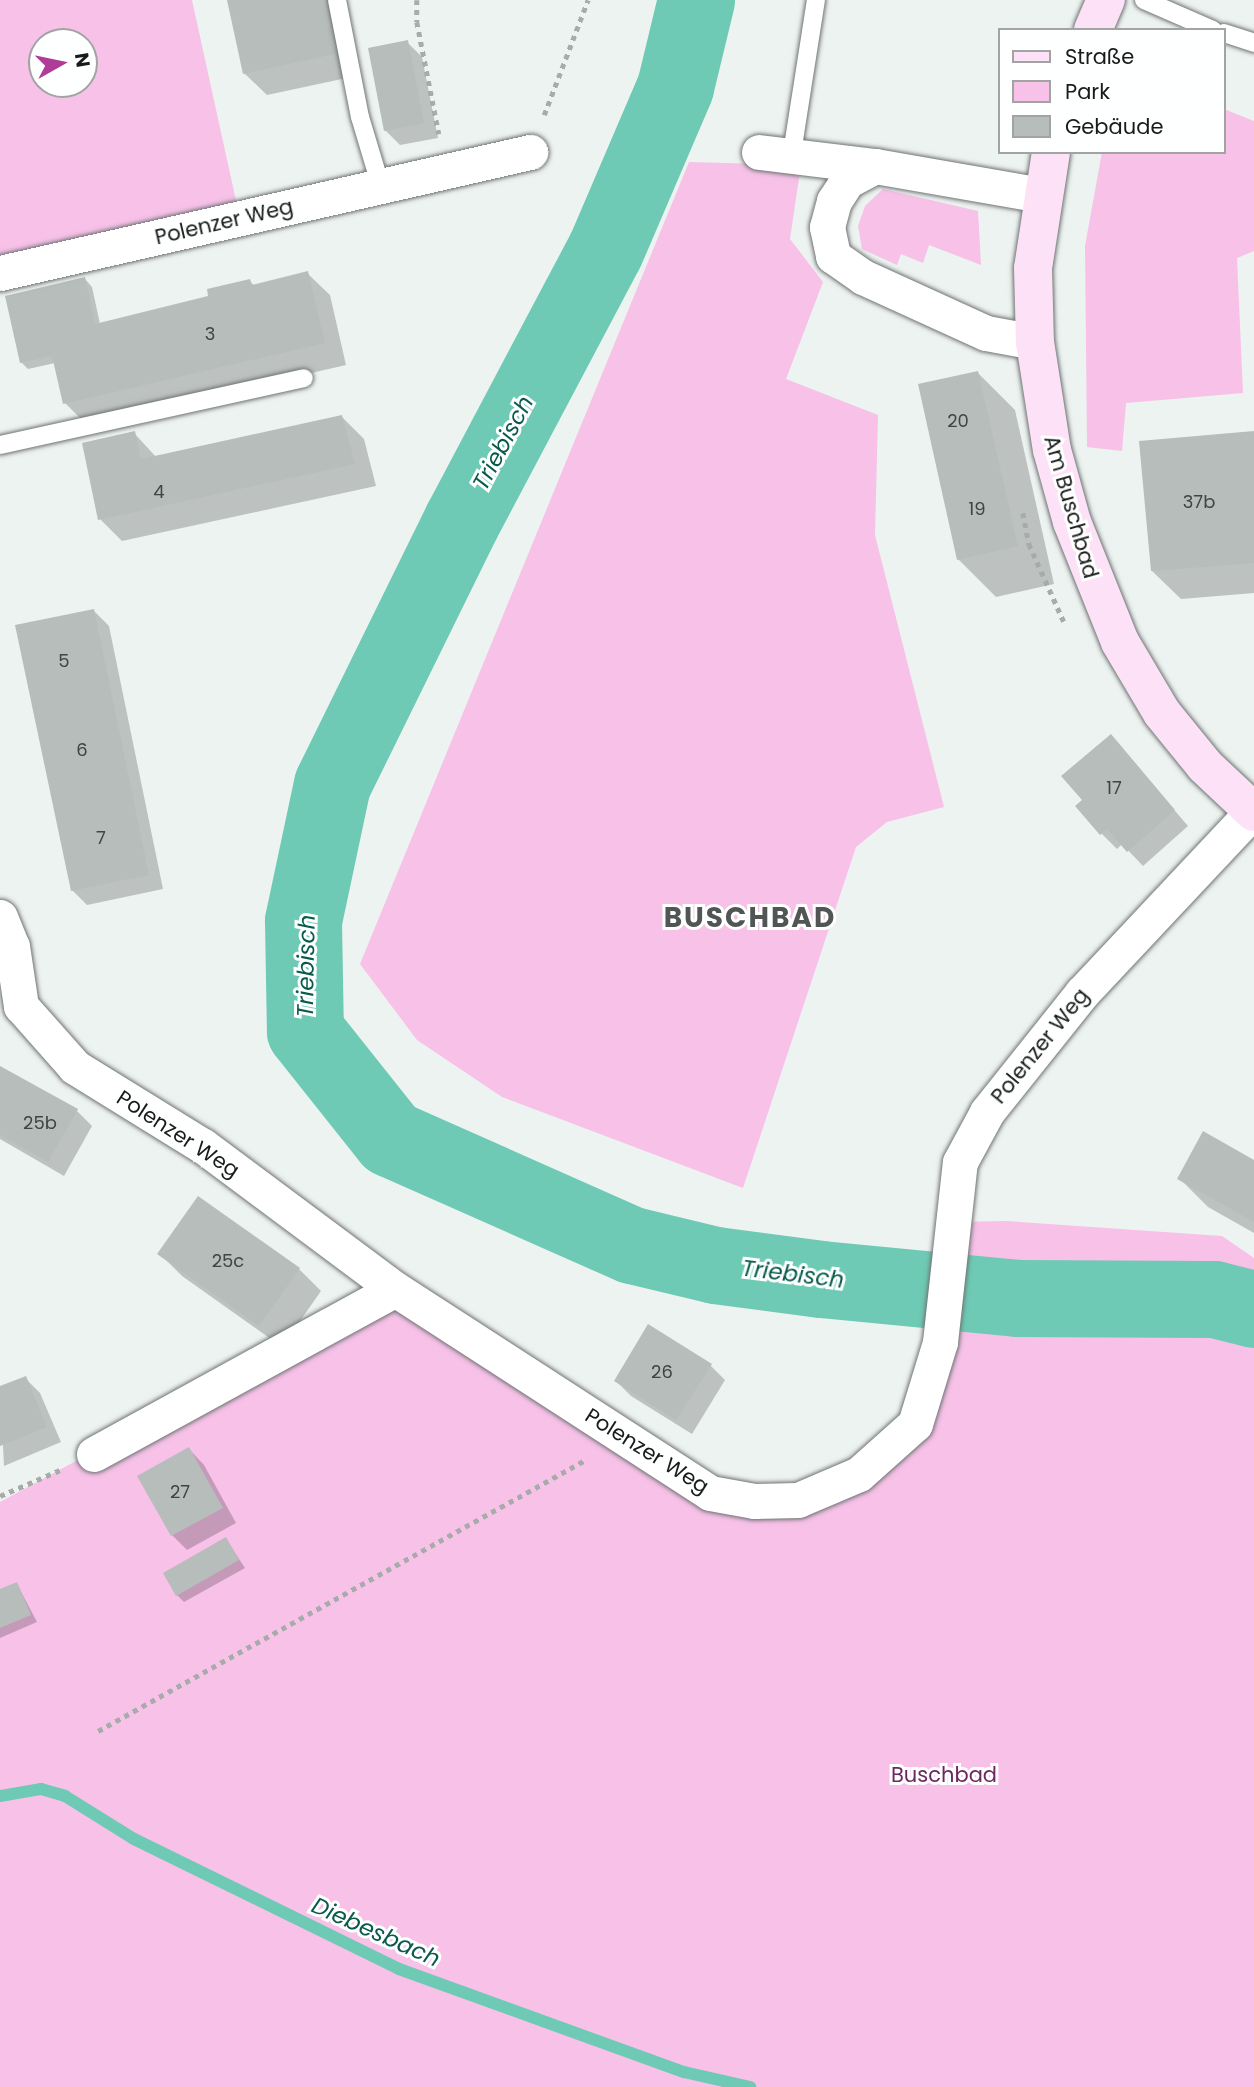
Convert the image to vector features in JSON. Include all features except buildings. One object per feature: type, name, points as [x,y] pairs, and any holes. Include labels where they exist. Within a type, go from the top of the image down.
[{"type":"main road","points":[[1094,28],[1106,0]]},
{"type":"main road","name":"Am Buschbad","points":[[1051,154],[1042,195],[1033,268],[1035,342],[1052,450],[1072,522],[1120,642],[1162,713],[1205,766],[1254,811]]},
{"type":"street","name":"Polenzer Weg","points":[[0,273],[530,152]]},
{"type":"street","points":[[776,153],[876,166],[1042,195]]},
{"type":"street","points":[[876,166],[847,181],[834,201],[827,227],[833,256],[863,277],[961,323],[986,333],[1035,342]]},
{"type":"street","name":"Polenzer Weg","points":[[0,917],[12,946],[11,1008],[75,1067],[203,1146],[395,1289],[709,1493],[754,1501],[798,1500],[859,1474],[915,1424],[940,1342],[956,1222],[960,1162],[987,1112],[1083,993],[1254,811]]},
{"type":"street","points":[[94,1454],[395,1289]]},
{"type":"lane","points":[[337,0],[360,117],[381,187]]},
{"type":"lane","points":[[776,153],[816,0]]},
{"type":"lane","points":[[1144,0],[1208,28]]},
{"type":"lane","points":[[1226,34],[1254,43]]},
{"type":"lane","points":[[0,445],[304,378]]},
{"type":"path","points":[[417,0],[419,33],[447,169]]},
{"type":"path","points":[[530,152],[588,0]]},
{"type":"path","points":[[98,1731],[625,1438]]},
{"type":"path","points":[[0,1496],[94,1454]]},
{"type":"green space","points":[[0,0],[192,0],[240,219],[0,273]]},
{"type":"green space","points":[[1226,110],[1254,121],[1254,251],[1237,258],[1243,393],[1126,403],[1122,451],[1087,447],[1085,246],[1102,154],[1226,154]]},
{"type":"green space","name":"Buschbad","points":[[689,162],[801,165],[790,239],[823,282],[786,379],[878,415],[875,535],[944,807],[887,822],[856,847],[743,1188],[502,1097],[417,1040],[360,964]]},
{"type":"green space","points":[[883,189],[978,211],[981,265],[929,245],[923,263],[901,254],[897,265],[862,249],[858,226],[865,206]]},
{"type":"green space","name":"Buschbad","points":[[1006,1221],[1222,1236],[1254,1258],[1254,2087],[0,2087],[0,1502],[395,1289],[709,1493],[798,1500],[915,1424],[956,1222]]},
{"type":"waterway","name":"Triebisch","points":[[696,0],[675,87],[605,250],[462,520],[332,784],[303,921],[305,1031],[390,1138],[632,1245],[715,1265],[821,1279],[1017,1298],[1214,1299],[1254,1309]]},
{"type":"waterway","name":"Diebesbach","points":[[0,1796],[41,1789],[65,1796],[134,1839],[399,1969],[684,2072],[750,2087]]},
{"type":"district","name":"BUSCHBAD","points":[[750,918]]}]
